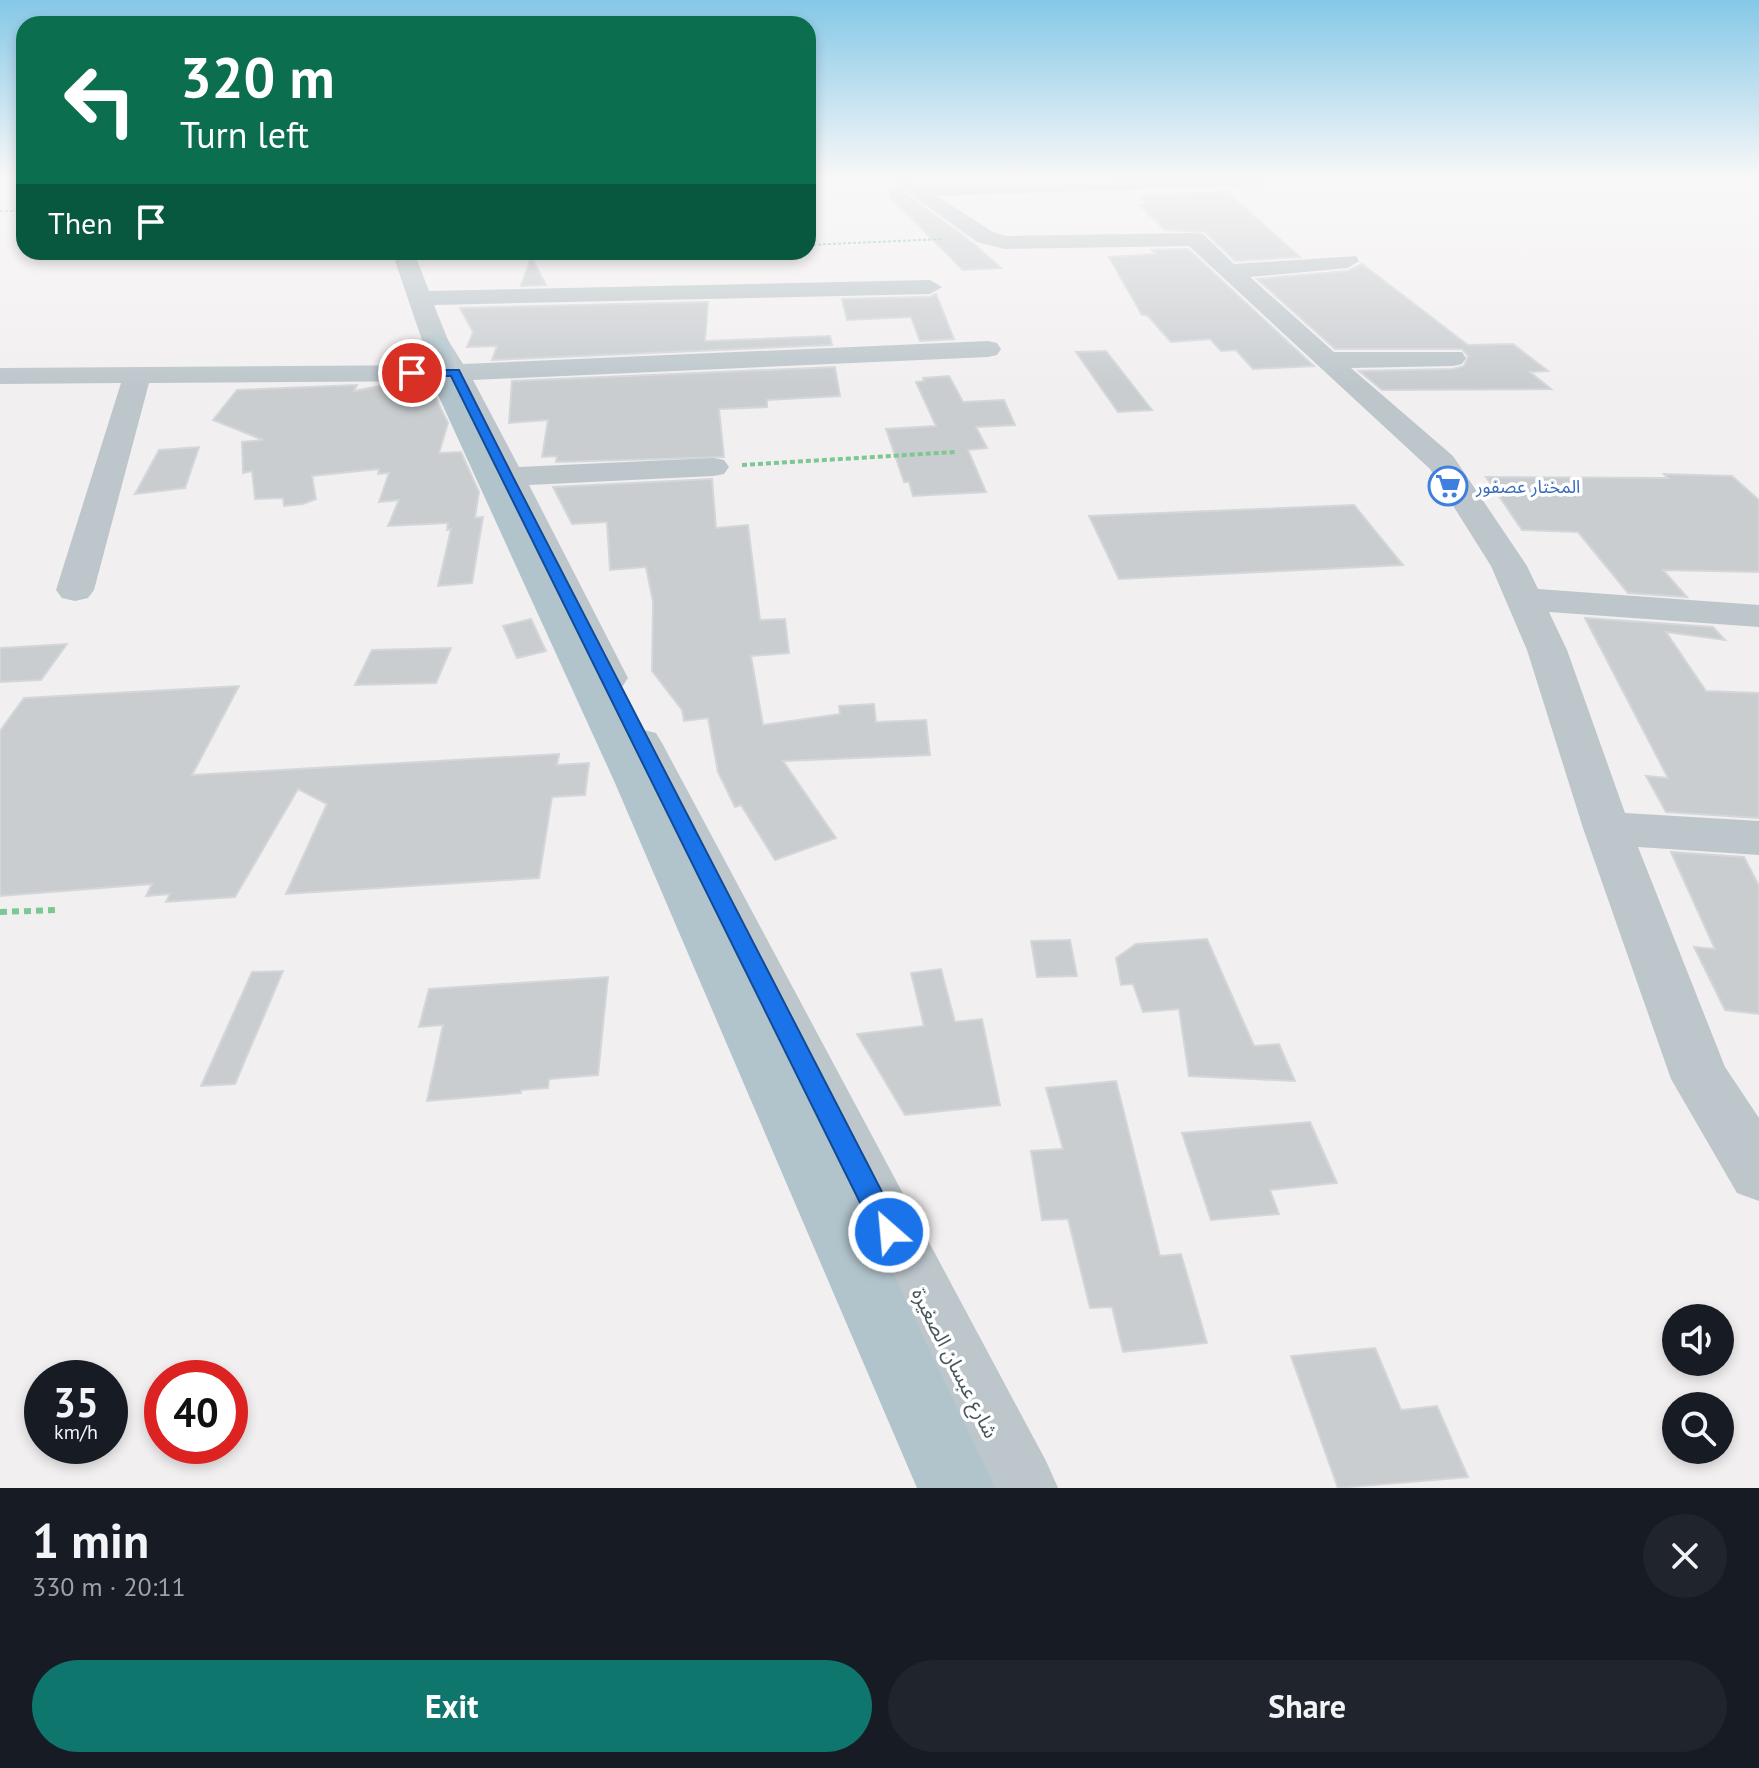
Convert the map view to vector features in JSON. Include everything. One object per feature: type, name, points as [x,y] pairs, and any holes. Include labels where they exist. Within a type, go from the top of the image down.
[{"type":"main road","name":"شارع عبسان الصغيرة","points":[[445,357],[490,467],[638,783],[956,1488]]},
{"type":"street","points":[[1205,248],[1365,397],[1442,463],[1527,599],[1700,1079],[1759,1172]]},
{"type":"street","name":"شارع عبسان الصغيرة","points":[[406,260],[445,357],[1019,1488]]},
{"type":"street","points":[[1228,271],[1290,269],[1348,261]]},
{"type":"street","points":[[445,357],[930,287]]},
{"type":"street","points":[[0,376],[138,373],[445,357],[988,349]]},
{"type":"street","points":[[445,357],[786,383]]},
{"type":"street","points":[[1328,360],[1453,358]]},
{"type":"street","points":[[75,590],[138,373]]},
{"type":"street","points":[[506,477],[713,467]]},
{"type":"street","points":[[1527,599],[1759,616]]},
{"type":"street","points":[[1607,828],[1759,838]]},
{"type":"path","points":[[713,467],[956,452]]},
{"type":"path","points":[[0,912],[56,910]]},
{"type":"building","points":[[941,248],[979,248],[1001,268],[963,270]]},
{"type":"building","points":[[1222,248],[1290,248],[1300,257],[1235,261]]},
{"type":"building","points":[[1188,249],[1314,366],[1253,369],[1236,350],[1221,351],[1210,339],[1171,342],[1147,315],[1142,315],[1109,257],[1157,254],[1152,250]]},
{"type":"building","points":[[530,260],[533,260],[546,285],[521,286]]},
{"type":"building","points":[[1362,264],[1468,345],[1513,344],[1548,371],[1530,372],[1551,389],[1382,390],[1359,371],[1453,369],[1464,366],[1468,356],[1462,349],[1335,349],[1257,279],[1348,271]]},
{"type":"building","points":[[936,294],[954,339],[920,341],[911,317],[847,320],[842,299],[930,297]]},
{"type":"building","points":[[708,302],[705,341],[830,336],[832,345],[492,360],[497,346],[467,347],[473,332],[460,308]]},
{"type":"building","points":[[1106,351],[1152,410],[1118,412],[1076,352]]},
{"type":"building","points":[[835,367],[840,396],[767,400],[767,407],[719,409],[724,457],[556,462],[557,456],[542,457],[548,420],[509,423],[512,381]]},
{"type":"building","points":[[949,376],[963,402],[1004,400],[1015,425],[976,427],[987,448],[968,450],[986,492],[913,496],[909,482],[904,482],[886,429],[936,426],[916,382],[924,381],[923,378]]},
{"type":"building","points":[[389,384],[429,384],[448,423],[439,453],[461,452],[479,492],[475,518],[483,517],[472,583],[438,586],[451,529],[447,530],[448,523],[388,526],[399,500],[379,502],[389,473],[378,474],[379,469],[312,476],[316,499],[303,504],[284,506],[283,498],[255,499],[252,471],[243,473],[242,442],[263,440],[213,420],[237,390],[357,385],[354,391]]},
{"type":"building","points":[[199,447],[185,488],[135,494],[159,450]]},
{"type":"building","points":[[1664,474],[1732,476],[1759,500],[1759,572],[1663,570],[1687,597],[1628,593],[1578,532],[1522,530],[1486,477],[1668,478]]},
{"type":"building","points":[[712,479],[716,528],[748,525],[760,620],[785,619],[789,653],[751,656],[763,725],[840,714],[839,706],[874,704],[876,722],[926,720],[930,755],[783,761],[836,838],[775,860],[741,805],[735,807],[718,772],[708,718],[684,721],[682,710],[652,671],[653,602],[646,567],[610,570],[607,522],[572,524],[553,487]]},
{"type":"building","points":[[1354,505],[1403,565],[1119,579],[1089,516]]},
{"type":"building","points":[[1585,618],[1713,627],[1725,640],[1666,632],[1706,691],[1759,693],[1759,818],[1666,812],[1646,776],[1668,778]]},
{"type":"building","points":[[531,619],[546,651],[517,658],[503,626]]},
{"type":"building","points":[[67,644],[41,680],[0,682],[0,648]]},
{"type":"building","points":[[451,648],[436,683],[355,685],[372,650]]},
{"type":"building","points":[[239,686],[192,775],[559,754],[557,765],[589,763],[585,795],[552,797],[539,878],[286,894],[327,804],[298,789],[235,897],[166,902],[170,894],[146,896],[152,884],[0,896],[0,731],[24,698]]},
{"type":"building","points":[[1671,852],[1744,857],[1759,886],[1759,1014],[1725,1010],[1694,947],[1715,949]]},
{"type":"building","points":[[1207,939],[1254,1046],[1279,1044],[1295,1081],[1189,1076],[1179,1009],[1143,1012],[1133,984],[1121,985],[1116,958],[1136,944]]},
{"type":"building","points":[[1070,940],[1077,976],[1037,977],[1031,941]]},
{"type":"building","points":[[941,969],[955,1022],[982,1019],[1000,1105],[905,1115],[857,1034],[924,1026],[911,973]]},
{"type":"building","points":[[283,971],[235,1084],[201,1086],[252,972]]},
{"type":"building","points":[[608,977],[598,1075],[549,1079],[548,1088],[521,1090],[521,1093],[427,1101],[443,1025],[419,1027],[429,989]]},
{"type":"building","points":[[1116,1081],[1160,1256],[1181,1254],[1207,1343],[1123,1352],[1112,1307],[1090,1308],[1068,1219],[1042,1220],[1031,1151],[1063,1149],[1046,1088]]},
{"type":"building","points":[[1310,1122],[1337,1183],[1270,1190],[1279,1214],[1211,1220],[1182,1133]]},
{"type":"building","points":[[1375,1348],[1401,1410],[1437,1406],[1468,1477],[1338,1488],[1291,1356]]},
{"type":"place","name":"المختار عصفور","points":[[1448,486]]},
{"type":"route","points":[[412,373],[455,373],[471,400],[506,477],[548,553],[614,691],[889,1232]]}]
